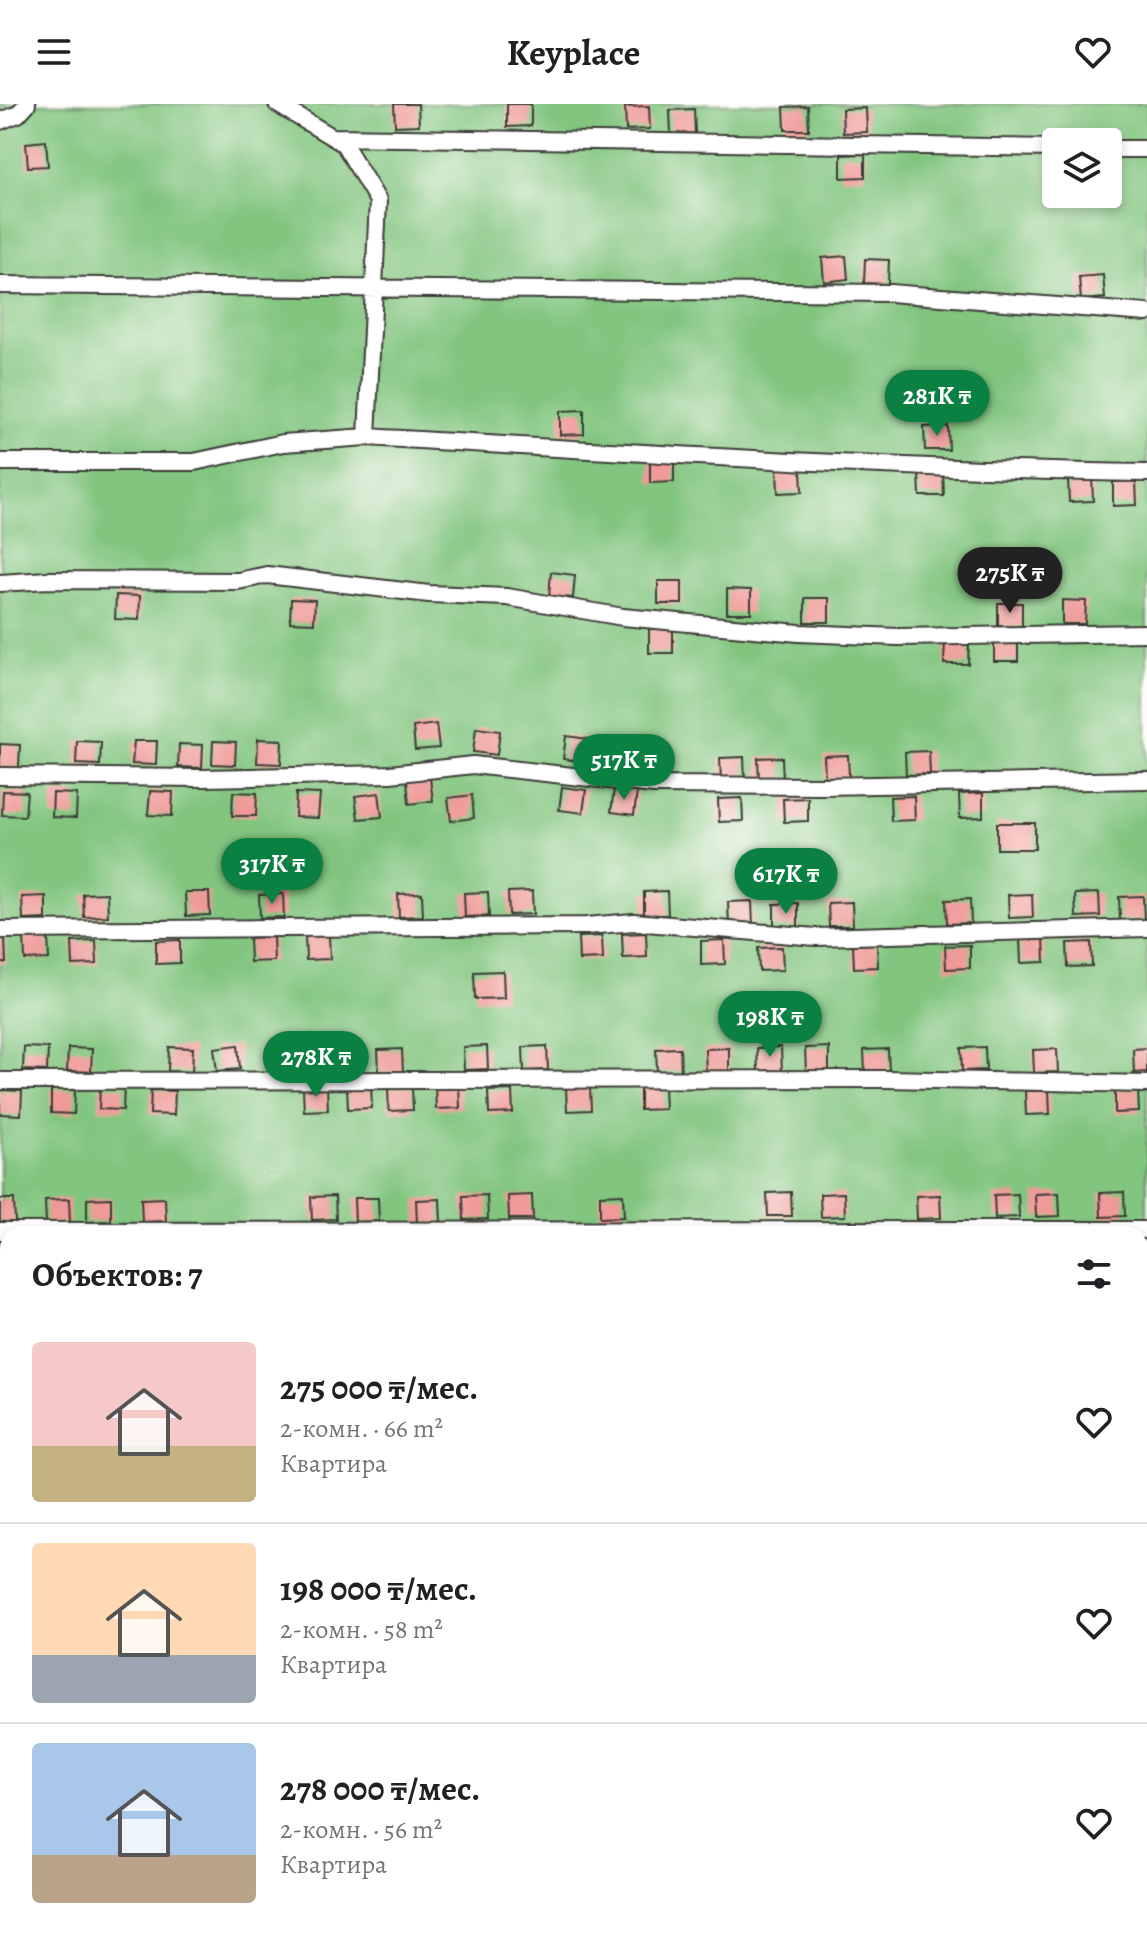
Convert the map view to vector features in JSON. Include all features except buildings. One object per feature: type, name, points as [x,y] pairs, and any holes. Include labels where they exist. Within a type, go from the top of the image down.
[{"type":"street","points":[[0,121],[18,114],[27,104]]},
{"type":"street","points":[[277,104],[344,144],[378,201],[367,437]]},
{"type":"street","points":[[332,137],[1042,148]]},
{"type":"street","points":[[1122,149],[1147,149]]},
{"type":"street","points":[[0,285],[890,293],[1147,313]]},
{"type":"street","points":[[0,462],[194,462],[283,443],[367,437],[1009,471],[1147,473]]},
{"type":"street","points":[[0,583],[48,580],[238,581],[267,575],[429,594],[507,597],[623,617],[799,633],[898,637],[1147,633]]},
{"type":"street","points":[[0,776],[203,778],[390,774],[473,765],[654,785],[821,786],[1147,780]]},
{"type":"street","points":[[0,930],[586,926],[634,922],[816,937],[1147,928]]},
{"type":"street","points":[[0,1081],[870,1079],[1147,1084]]},
{"type":"green space","points":[[0,104],[1147,104],[1147,1226],[0,1226]]}]
